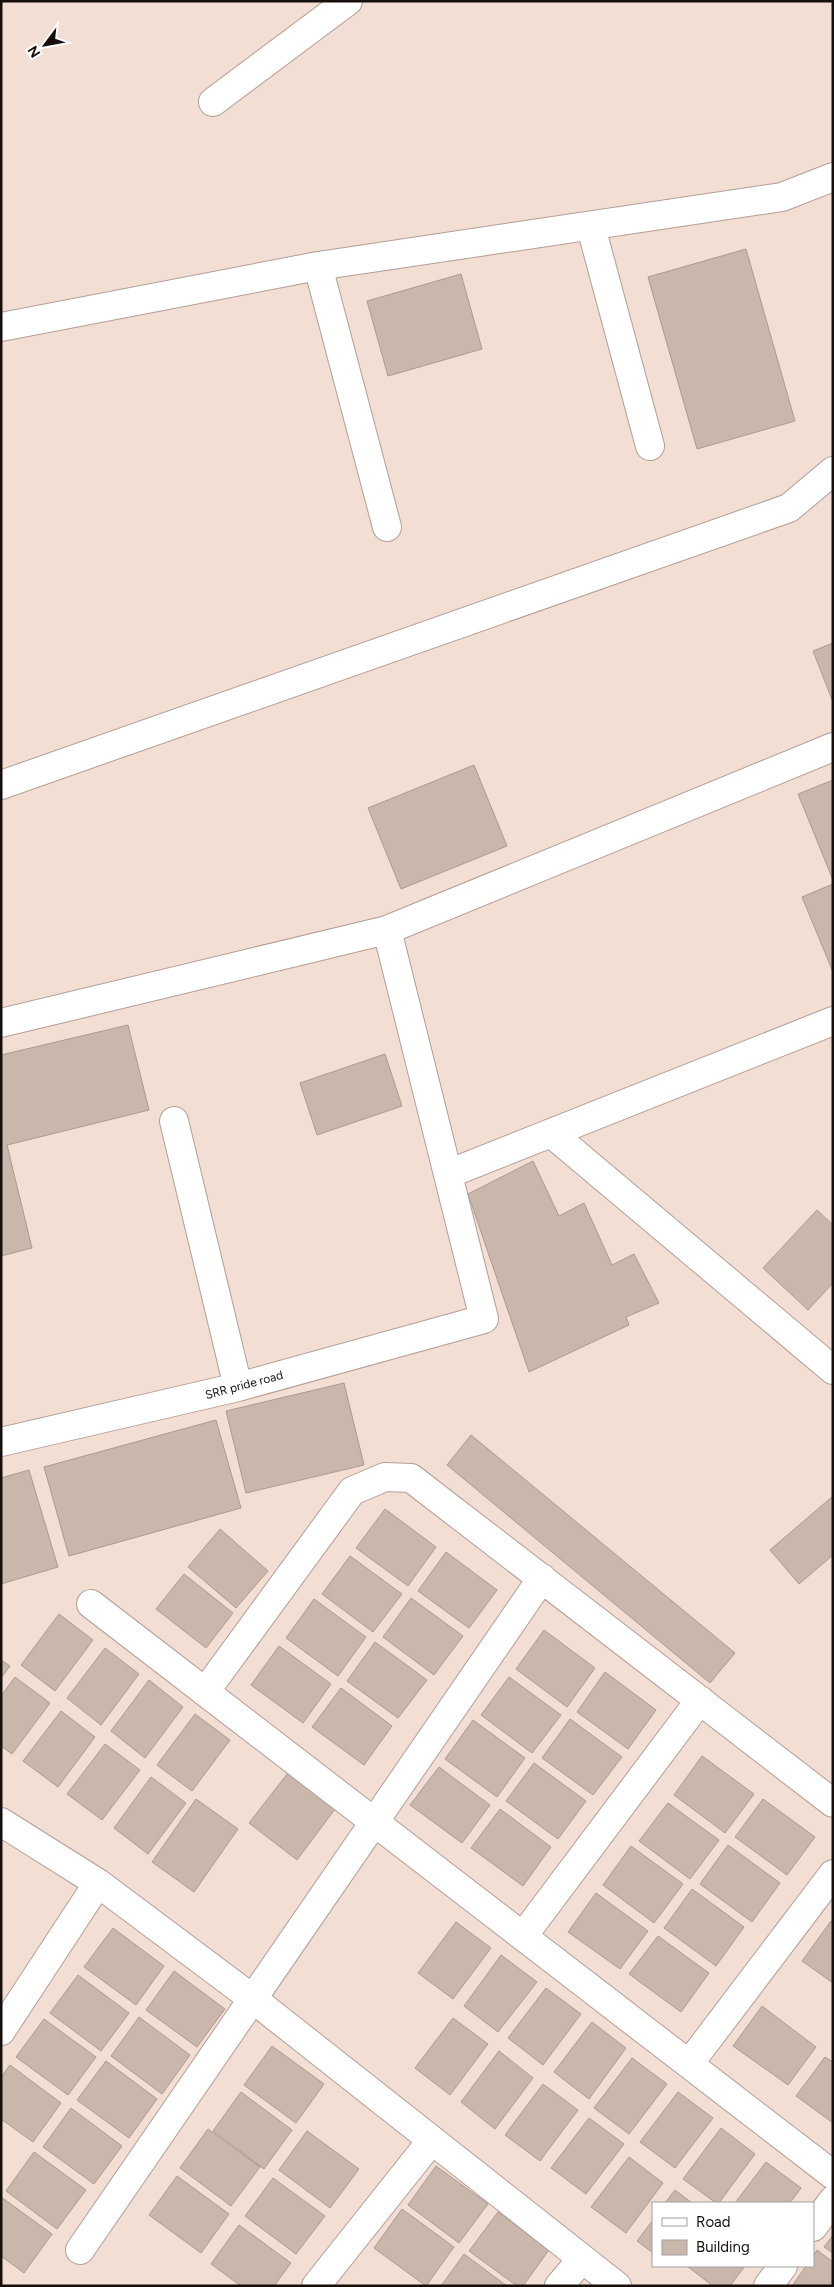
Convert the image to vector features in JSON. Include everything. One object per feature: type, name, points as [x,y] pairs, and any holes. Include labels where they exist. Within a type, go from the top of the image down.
[{"type":"street","points":[[213,102],[348,1]]},
{"type":"street","points":[[1,327],[318,266],[591,227],[782,197],[833,177]]},
{"type":"street","points":[[591,227],[650,446]]},
{"type":"street","points":[[318,266],[387,527]]},
{"type":"street","points":[[1,785],[789,508],[833,471]]},
{"type":"street","points":[[1,1024],[387,930],[833,747]]},
{"type":"street","points":[[387,930],[448,1174],[833,1021]]},
{"type":"street","points":[[174,1121],[238,1387]]},
{"type":"street","points":[[551,1133],[833,1370]]},
{"type":"street","name":"SRR pride road","points":[[1,1442],[238,1387],[484,1318],[448,1174]]},
{"type":"street","points":[[205,1692],[352,1491],[385,1477],[410,1478],[833,1803]]},
{"type":"street","points":[[80,2250],[542,1578]]},
{"type":"street","points":[[91,1604],[833,2175]]},
{"type":"street","points":[[523,1936],[700,1700]]},
{"type":"street","points":[[1,1822],[98,1883],[253,1999],[617,2286]]},
{"type":"street","points":[[689,2064],[833,1874]]},
{"type":"street","points":[[1,2031],[98,1883]]},
{"type":"street","points":[[316,2286],[432,2140]]},
{"type":"street","points":[[814,2226],[833,2200]]},
{"type":"street","points":[[559,2286],[582,2259]]},
{"type":"street","points":[[768,2286],[782,2267]]},
{"type":"building","points":[[746,249],[795,421],[697,449],[648,277]]},
{"type":"building","points":[[461,274],[482,349],[388,376],[367,301]]},
{"type":"building","points":[[833,643],[833,702],[813,651]]},
{"type":"building","points":[[474,765],[507,846],[401,889],[368,808]]},
{"type":"building","points":[[833,780],[833,880],[798,794]]},
{"type":"building","points":[[833,884],[833,972],[802,897]]},
{"type":"building","points":[[128,1025],[149,1110],[7,1145],[32,1248],[1,1256],[1,1055]]},
{"type":"building","points":[[385,1054],[402,1106],[317,1135],[300,1083]]},
{"type":"building","points":[[533,1161],[559,1216],[584,1203],[612,1265],[634,1254],[659,1303],[626,1317],[629,1325],[529,1372],[468,1194]]},
{"type":"building","points":[[817,1210],[833,1225],[833,1283],[808,1310],[763,1268]]},
{"type":"building","points":[[344,1383],[364,1465],[246,1493],[226,1411]]},
{"type":"building","points":[[216,1420],[241,1508],[69,1556],[44,1467]]},
{"type":"building","points":[[471,1435],[735,1653],[710,1683],[447,1465]]},
{"type":"building","points":[[29,1470],[58,1567],[1,1584],[1,1478]]},
{"type":"building","points":[[833,1496],[833,1555],[799,1584],[770,1550]]},
{"type":"building","points":[[385,1509],[436,1547],[408,1586],[356,1548]]},
{"type":"building","points":[[220,1529],[268,1571],[236,1608],[188,1567]]},
{"type":"building","points":[[446,1552],[497,1590],[469,1628],[418,1591]]},
{"type":"building","points":[[350,1556],[402,1594],[373,1632],[322,1594]]},
{"type":"building","points":[[184,1574],[233,1613],[206,1648],[156,1609]]},
{"type":"building","points":[[411,1598],[463,1636],[434,1675],[383,1637]]},
{"type":"building","points":[[314,1599],[366,1637],[338,1676],[286,1638]]},
{"type":"building","points":[[59,1614],[93,1640],[55,1691],[21,1665]]},
{"type":"building","points":[[544,1630],[595,1668],[567,1707],[516,1669]]},
{"type":"building","points":[[375,1642],[427,1680],[398,1718],[347,1681]]},
{"type":"building","points":[[279,1646],[331,1684],[303,1723],[251,1685]]},
{"type":"building","points":[[105,1648],[139,1674],[101,1725],[67,1698]]},
{"type":"building","points":[[1,1660],[10,1666],[1,1678]]},
{"type":"building","points":[[605,1672],[656,1710],[628,1749],[577,1712]]},
{"type":"building","points":[[15,1677],[50,1703],[12,1754],[1,1746],[1,1696]]},
{"type":"building","points":[[509,1677],[561,1715],[532,1753],[481,1715]]},
{"type":"building","points":[[149,1680],[183,1707],[145,1758],[111,1731]]},
{"type":"building","points":[[341,1688],[392,1726],[364,1765],[312,1727]]},
{"type":"building","points":[[61,1711],[95,1737],[58,1787],[23,1761]]},
{"type":"building","points":[[195,1714],[230,1740],[192,1791],[157,1765]]},
{"type":"building","points":[[570,1719],[622,1757],[593,1795],[542,1758]]},
{"type":"building","points":[[473,1720],[525,1758],[497,1797],[445,1759]]},
{"type":"building","points":[[105,1744],[140,1770],[102,1820],[67,1794]]},
{"type":"building","points":[[702,1756],[754,1794],[725,1833],[674,1795]]},
{"type":"building","points":[[534,1763],[586,1801],[558,1839],[506,1801]]},
{"type":"building","points":[[439,1767],[490,1805],[462,1843],[410,1805]]},
{"type":"building","points":[[288,1773],[335,1809],[297,1860],[249,1823]]},
{"type":"building","points":[[151,1777],[186,1803],[148,1854],[114,1828]]},
{"type":"building","points":[[196,1799],[238,1829],[194,1892],[152,1862]]},
{"type":"building","points":[[763,1799],[815,1837],[787,1875],[735,1837]]},
{"type":"building","points":[[668,1803],[719,1840],[690,1879],[639,1841]]},
{"type":"building","points":[[500,1809],[551,1847],[523,1886],[471,1848]]},
{"type":"building","points":[[728,1845],[780,1883],[752,1922],[700,1884]]},
{"type":"building","points":[[631,1846],[683,1884],[654,1923],[603,1885]]},
{"type":"building","points":[[692,1889],[744,1927],[716,1966],[664,1928]]},
{"type":"building","points":[[596,1893],[648,1931],[620,1969],[568,1932]]},
{"type":"building","points":[[831,1921],[833,1922],[833,1983],[802,1961]]},
{"type":"building","points":[[456,1922],[491,1948],[453,1999],[418,1973]]},
{"type":"building","points":[[113,1928],[164,1966],[136,2005],[84,1967]]},
{"type":"building","points":[[658,1936],[709,1973],[681,2012],[629,1974]]},
{"type":"building","points":[[501,1955],[537,1982],[498,2032],[464,2006]]},
{"type":"building","points":[[174,1971],[225,2009],[197,2047],[146,2010]]},
{"type":"building","points":[[78,1975],[129,2013],[101,2051],[50,2013]]},
{"type":"building","points":[[546,1988],[581,2014],[543,2065],[508,2038]]},
{"type":"building","points":[[762,2006],[816,2047],[788,2085],[733,2046]]},
{"type":"building","points":[[139,2017],[190,2055],[162,2094],[111,2056]]},
{"type":"building","points":[[453,2018],[488,2044],[450,2095],[415,2068]]},
{"type":"building","points":[[44,2019],[96,2057],[68,2095],[16,2057]]},
{"type":"building","points":[[592,2022],[626,2048],[589,2099],[554,2072]]},
{"type":"building","points":[[272,2046],[324,2084],[296,2123],[244,2085]]},
{"type":"building","points":[[499,2051],[533,2078],[495,2129],[461,2102]]},
{"type":"building","points":[[825,2057],[833,2062],[833,2123],[796,2096]]},
{"type":"building","points":[[632,2058],[667,2084],[629,2134],[594,2108]]},
{"type":"building","points":[[106,2061],[157,2099],[129,2138],[77,2100]]},
{"type":"building","points":[[10,2065],[61,2103],[33,2142],[1,2119],[1,2077]]},
{"type":"building","points":[[543,2084],[578,2110],[540,2161],[505,2135]]},
{"type":"building","points":[[241,2092],[292,2130],[264,2169],[213,2131]]},
{"type":"building","points":[[678,2092],[713,2118],[675,2168],[640,2142]]},
{"type":"building","points":[[71,2108],[122,2146],[94,2184],[43,2147]]},
{"type":"building","points":[[589,2118],[624,2144],[586,2194],[551,2168]]},
{"type":"building","points":[[721,2128],[755,2154],[720,2202],[715,2202],[683,2179]]},
{"type":"building","points":[[208,2129],[260,2167],[231,2206],[180,2168]]},
{"type":"building","points":[[307,2131],[359,2169],[330,2208],[279,2170]]},
{"type":"building","points":[[34,2152],[86,2190],[57,2229],[6,2191]]},
{"type":"building","points":[[629,2157],[663,2183],[626,2233],[591,2207]]},
{"type":"building","points":[[766,2162],[801,2188],[791,2202],[736,2202]]},
{"type":"building","points":[[436,2166],[488,2204],[459,2243],[408,2205]]},
{"type":"building","points":[[177,2176],[229,2214],[201,2253],[149,2215]]},
{"type":"building","points":[[273,2178],[325,2216],[296,2254],[245,2216]]},
{"type":"building","points":[[675,2190],[691,2202],[666,2202]]},
{"type":"building","points":[[1,2197],[52,2234],[24,2273],[1,2256]]},
{"type":"building","points":[[402,2209],[454,2247],[426,2286],[374,2248]]},
{"type":"building","points":[[498,2212],[549,2250],[523,2286],[517,2286],[469,2251]]},
{"type":"building","points":[[652,2221],[652,2252],[637,2241]]},
{"type":"building","points":[[239,2225],[291,2263],[274,2286],[241,2286],[211,2264]]},
{"type":"building","points":[[833,2235],[833,2253],[824,2247]]},
{"type":"building","points":[[817,2250],[833,2262],[833,2286],[792,2286],[805,2267],[814,2267],[814,2255]]},
{"type":"building","points":[[464,2254],[507,2286],[441,2286]]},
{"type":"building","points":[[688,2267],[744,2267],[730,2286],[713,2286]]}]
